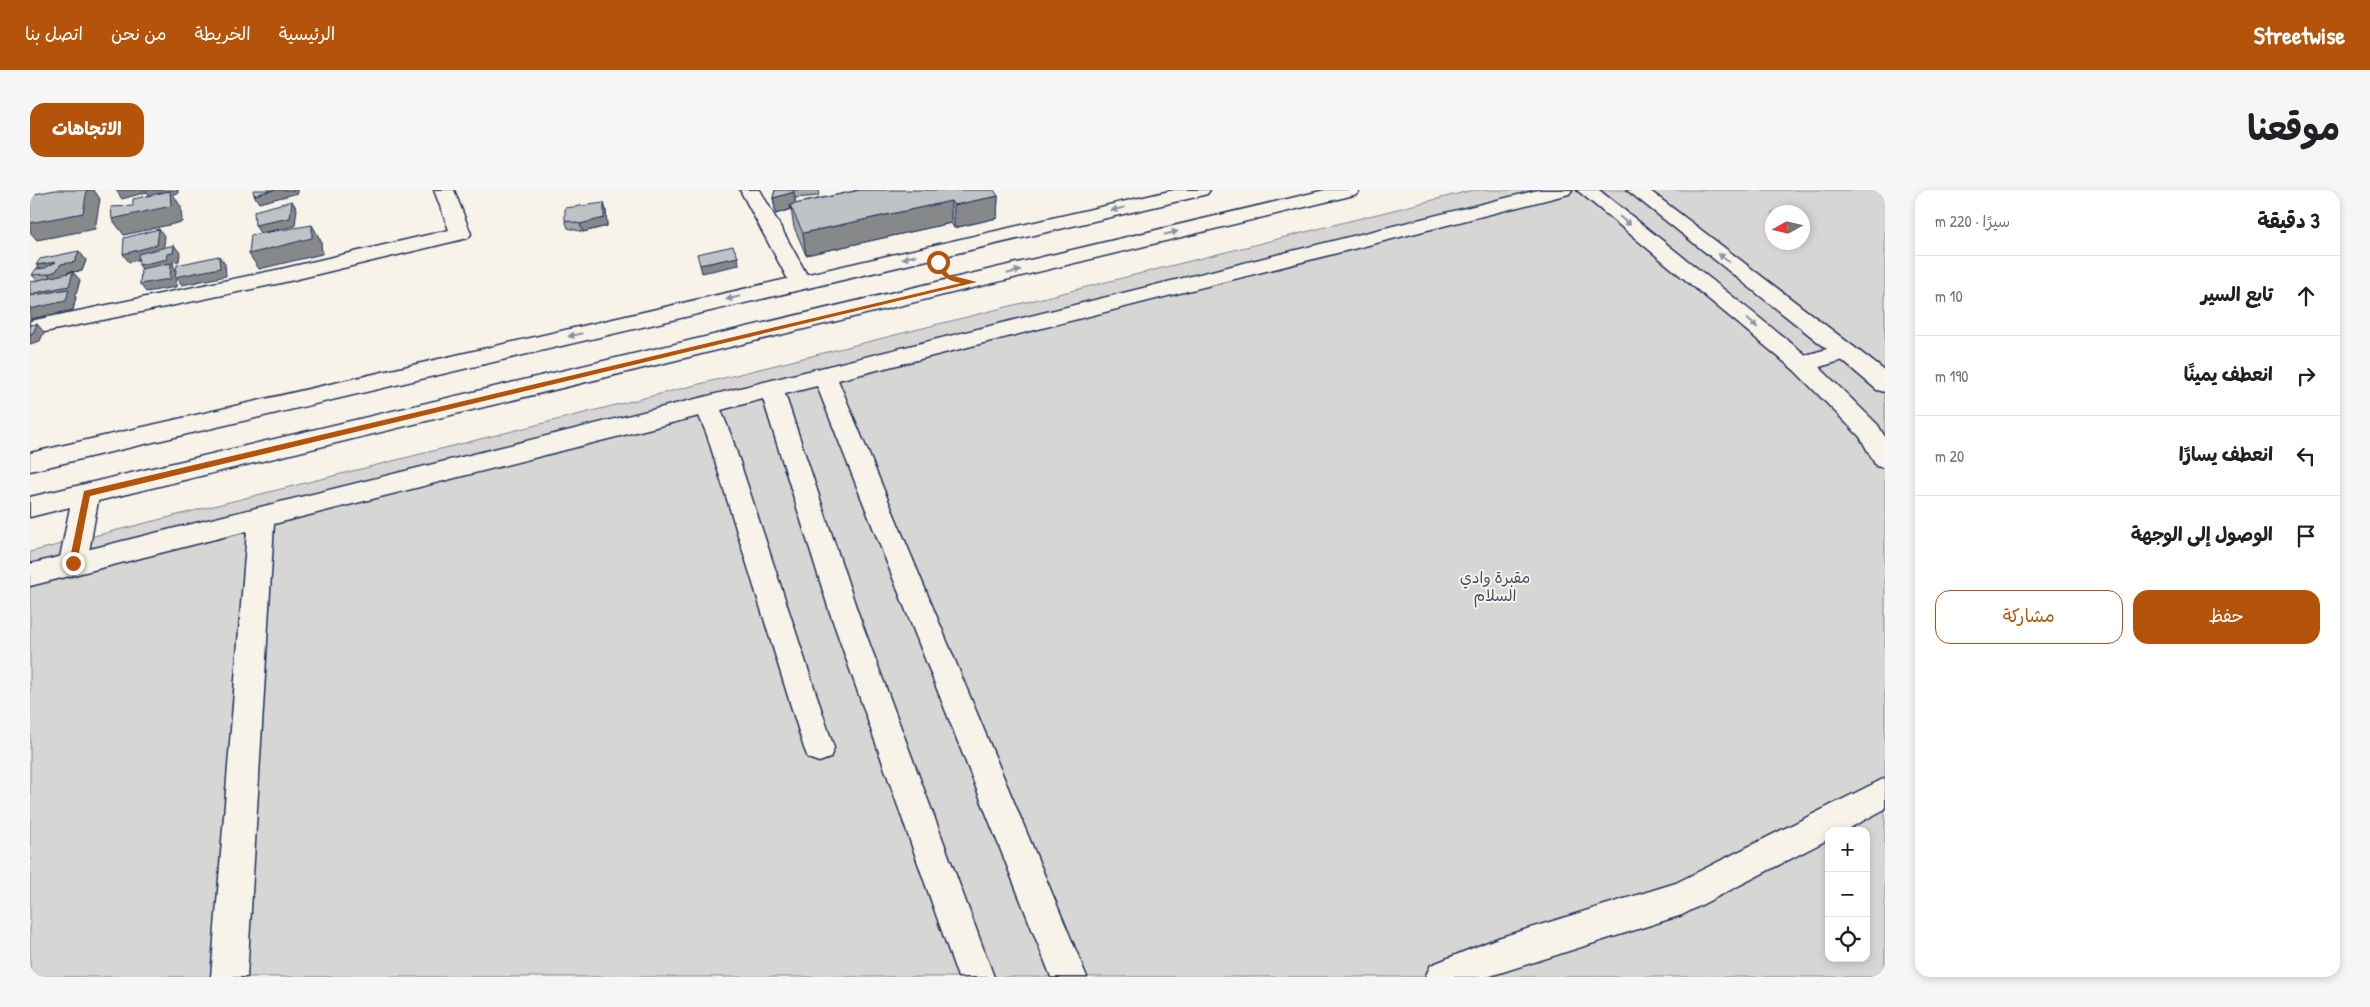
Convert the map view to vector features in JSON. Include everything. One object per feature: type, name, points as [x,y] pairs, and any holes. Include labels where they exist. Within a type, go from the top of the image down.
[{"type":"main road","points":[[30,328],[281,276],[461,234],[444,190]]},
{"type":"main road","points":[[750,190],[800,282]]},
{"type":"main road","points":[[30,462],[1200,190]]},
{"type":"main road","points":[[30,507],[1350,190]]},
{"type":"main road","points":[[30,574],[1562,190]]},
{"type":"main road","points":[[1587,190],[1802,364],[1869,431],[1885,458]]},
{"type":"main road","points":[[1637,190],[1885,384]]},
{"type":"main road","points":[[950,248],[941,254],[938,262],[940,270],[947,276],[973,282]]},
{"type":"main road","points":[[762,291],[778,293],[788,298],[794,305],[794,313],[790,321],[780,328]]},
{"type":"main road","points":[[1802,364],[1846,352]]},
{"type":"main road","points":[[824,375],[1068,977]]},
{"type":"main road","points":[[771,388],[843,610],[976,977]]},
{"type":"main road","points":[[706,404],[719,435],[819,748]]},
{"type":"main road","points":[[73,563],[86,494]]},
{"type":"main road","points":[[229,977],[261,516]]},
{"type":"main road","points":[[1443,977],[1498,955],[1682,898],[1885,793]]},
{"type":"green space","name":"مقبرة وادي السلام","points":[[1473,190],[1885,190],[1885,977],[30,977],[30,552]]},
{"type":"building","points":[[55,190],[87,190],[83,213],[30,223],[30,195]]},
{"type":"building","points":[[253,190],[273,190],[254,195]]},
{"type":"building","points":[[775,190],[793,190],[794,192],[773,198]]},
{"type":"building","points":[[860,190],[994,190],[998,196],[954,205],[951,201],[803,233],[790,205]]},
{"type":"building","points":[[170,191],[171,206],[112,219],[111,207],[133,206],[133,199]]},
{"type":"building","points":[[292,201],[290,218],[255,225],[254,211]]},
{"type":"building","points":[[604,203],[604,218],[580,224],[565,220],[565,208]]},
{"type":"building","points":[[312,225],[312,238],[249,254],[251,235]]},
{"type":"building","points":[[159,229],[157,245],[123,254],[124,238]]},
{"type":"building","points":[[174,245],[173,253],[167,254],[168,259],[139,265],[138,254]]},
{"type":"building","points":[[733,246],[738,257],[700,265],[697,254]]},
{"type":"building","points":[[79,251],[75,262],[61,264],[56,271],[48,274],[32,275],[36,269],[45,268],[56,262],[36,265],[40,259]]},
{"type":"building","points":[[219,256],[220,268],[175,277],[177,265]]},
{"type":"building","points":[[171,263],[170,279],[140,284],[141,269]]},
{"type":"building","points":[[73,272],[69,286],[30,294],[30,282]]},
{"type":"building","points":[[69,289],[66,301],[30,309],[30,296]]},
{"type":"building","points":[[37,324],[33,333],[30,334],[30,325]]},
{"type":"route","points":[[73,563],[86,494],[973,282],[947,276],[940,270],[938,262]]}]
